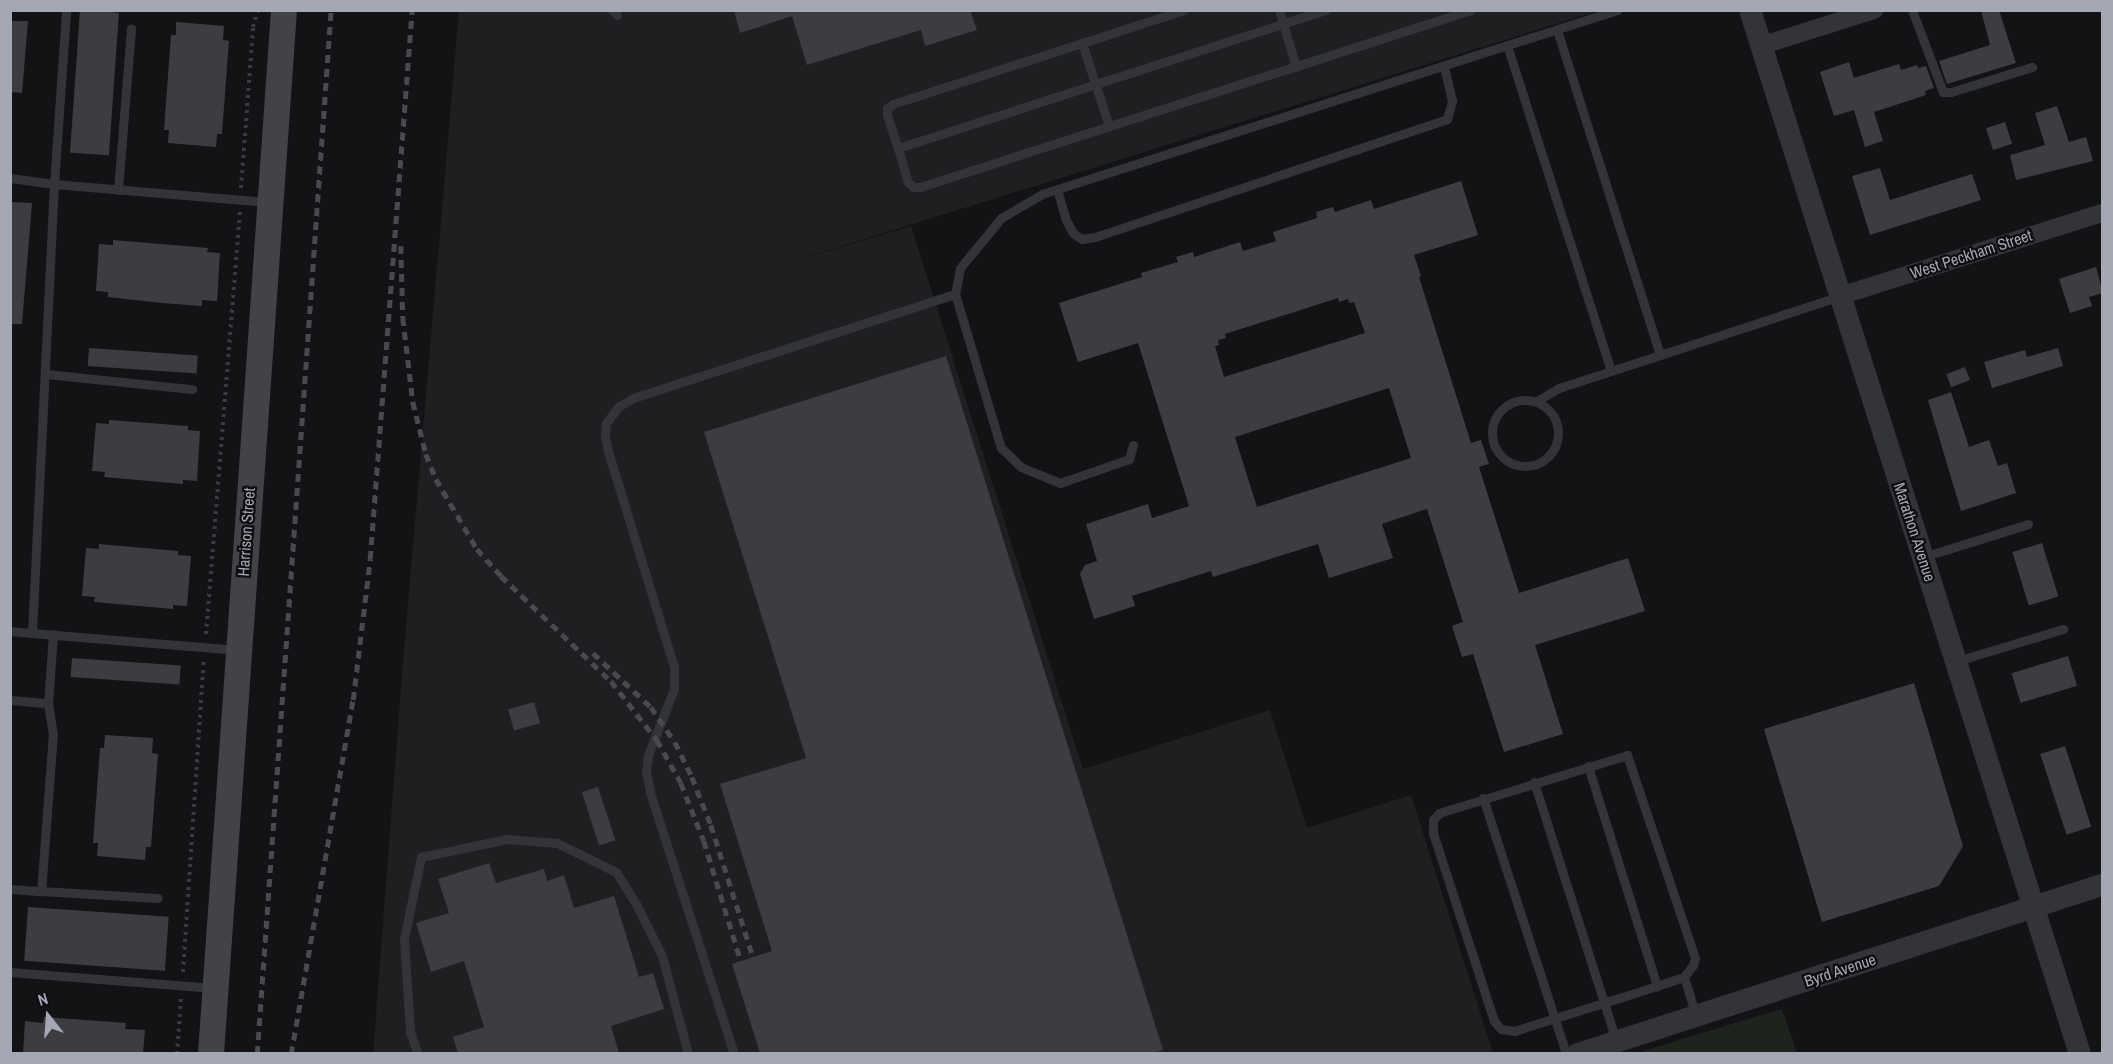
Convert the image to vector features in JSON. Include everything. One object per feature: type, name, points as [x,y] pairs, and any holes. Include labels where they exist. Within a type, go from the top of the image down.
[{"type":"main road","name":"Harrison Street","points":[[211,1053],[284,10]]},
{"type":"street","name":"Marathon Avenue","points":[[1750,10],[2080,1053]]},
{"type":"street","points":[[1760,46],[1874,10]]},
{"type":"street","name":"West Peckham Street","points":[[1840,296],[2103,213]]},
{"type":"street","name":"Byrd Avenue","points":[[1578,1053],[2103,885]]},
{"type":"lane","points":[[32,633],[54,184],[66,10]]},
{"type":"lane","points":[[1184,10],[893,104],[887,108],[887,115],[908,182],[912,187],[920,187],[1471,10]]},
{"type":"lane","points":[[1279,10],[1296,67]]},
{"type":"lane","points":[[898,148],[1326,10]]},
{"type":"lane","points":[[1133,445],[1129,459],[1060,483],[1021,467],[1001,448],[955,294],[960,267],[1001,218],[1042,194],[1617,10]]},
{"type":"lane","points":[[1912,10],[1943,92],[1951,92],[2032,67]]},
{"type":"lane","points":[[118,190],[131,29]]},
{"type":"lane","points":[[1557,30],[1660,355]]},
{"type":"lane","points":[[1082,43],[1109,126]]},
{"type":"lane","points":[[1507,45],[1611,370]]},
{"type":"lane","points":[[1057,189],[1066,220],[1073,233],[1082,239],[1095,237],[1447,119],[1452,101],[1444,66]]},
{"type":"lane","points":[[10,178],[118,190],[269,202]]},
{"type":"lane","points":[[734,1053],[650,792],[646,772],[648,755],[674,689],[674,667],[608,450],[606,423],[618,407],[633,398],[955,294]]},
{"type":"lane","points":[[1537,401],[1553,415],[1558,425],[1556,446],[1542,462],[1521,465],[1510,462],[1495,446],[1493,425],[1505,406],[1526,399],[1537,401],[1549,392],[1611,370],[1840,296]]},
{"type":"lane","points":[[46,374],[192,389]]},
{"type":"lane","points":[[1923,557],[2028,524]]},
{"type":"lane","points":[[1956,662],[2063,628]]},
{"type":"lane","points":[[10,631],[238,650]]},
{"type":"lane","points":[[40,891],[53,733],[48,703],[53,634]]},
{"type":"lane","points":[[10,700],[48,703]]},
{"type":"lane","points":[[1627,754],[1695,958],[1684,977],[1514,1031],[1501,1029],[1494,1021],[1433,833],[1433,820],[1439,813],[1534,782],[1627,754]]},
{"type":"lane","points":[[1588,766],[1657,986]]},
{"type":"lane","points":[[1534,782],[1617,1041]]},
{"type":"lane","points":[[1483,798],[1566,1053]]},
{"type":"lane","points":[[418,1053],[410,1032],[404,939],[421,857],[507,839],[557,843],[616,872],[637,906],[662,956],[688,1053]]},
{"type":"lane","points":[[10,889],[158,898]]},
{"type":"lane","points":[[10,972],[216,988]]},
{"type":"lane","points":[[1684,977],[1696,1016]]},
{"type":"path","points":[[177,1053],[205,647],[253,27],[258,10]]},
{"type":"shaded area","points":[[459,11],[1598,11],[749,275],[911,226],[1083,769],[1270,710],[1307,828],[1411,795],[1493,1053],[373,1054],[403,662]]},
{"type":"shaded area","points":[[1782,1009],[1797,1053],[1637,1053],[1705,1032]]},
{"type":"building","points":[[80,10],[119,13],[109,155],[70,153]]},
{"type":"building","points":[[734,10],[970,10],[977,30],[925,46],[921,30],[807,65],[792,16],[740,33]]},
{"type":"building","points":[[1981,10],[1999,10],[2016,63],[1947,84],[1939,61],[1990,45]]},
{"type":"building","points":[[10,21],[28,21],[22,93],[10,92]]},
{"type":"building","points":[[176,22],[224,26],[223,40],[229,41],[222,134],[217,134],[216,147],[168,143],[169,130],[164,130],[171,35],[176,35]]},
{"type":"building","points":[[1849,62],[1854,78],[1899,64],[1901,70],[1917,65],[1918,68],[1926,66],[1934,88],[1925,91],[1926,95],[1874,112],[1883,141],[1865,147],[1854,110],[1834,116],[1820,72]]},
{"type":"building","points":[[2057,106],[2069,142],[2086,137],[2093,161],[2016,180],[2010,155],[2045,145],[2035,113]]},
{"type":"building","points":[[2005,122],[2012,144],[1993,150],[1986,128]]},
{"type":"building","points":[[1880,168],[1890,200],[1972,174],[1981,200],[1870,235],[1852,176]]},
{"type":"building","points":[[1461,181],[1478,235],[1414,255],[1471,443],[1481,440],[1489,464],[1479,467],[1519,593],[1628,558],[1645,611],[1535,645],[1563,734],[1504,752],[1473,654],[1462,657],[1452,626],[1463,622],[1427,509],[1382,524],[1393,558],[1329,578],[1318,544],[1213,577],[1211,571],[1132,596],[1135,606],[1094,619],[1080,574],[1085,565],[1097,561],[1086,524],[1148,504],[1152,518],[1189,506],[1138,343],[1078,362],[1059,303],[1142,277],[1141,273],[1178,262],[1176,257],[1193,252],[1194,257],[1240,242],[1243,251],[1276,241],[1273,232],[1317,218],[1316,212],[1333,207],[1335,212],[1371,200],[1374,209]],"holes":[[[1338,298],[1339,302],[1348,299],[1349,303],[1354,302],[1365,333],[1224,377],[1215,346],[1219,345],[1218,340],[1226,338],[1225,334]],[[1389,388],[1411,458],[1257,507],[1235,437]]]},
{"type":"building","points":[[10,202],[32,203],[22,324],[10,324]]},
{"type":"building","points":[[113,240],[208,248],[207,252],[220,253],[217,301],[202,300],[202,306],[162,303],[108,297],[108,292],[96,291],[99,244],[113,245]]},
{"type":"building","points":[[2096,267],[2103,293],[2089,297],[2092,306],[2070,313],[2059,279]]},
{"type":"building","points":[[89,348],[198,356],[196,374],[88,366]]},
{"type":"building","points":[[2058,348],[2063,366],[1992,388],[1984,362],[2025,350],[2027,357]]},
{"type":"building","points":[[946,356],[1163,1050],[1152,1053],[760,1053],[732,964],[772,951],[720,784],[806,758],[704,432]]},
{"type":"building","points":[[1965,367],[1970,380],[1951,387],[1946,374]]},
{"type":"building","points":[[1951,392],[1969,447],[1989,440],[1998,466],[2007,463],[2016,493],[1961,511],[1928,400]]},
{"type":"building","points":[[109,420],[188,426],[188,430],[200,431],[197,481],[183,480],[183,484],[104,477],[105,472],[92,471],[96,423],[109,424]]},
{"type":"building","points":[[2042,543],[2058,597],[2029,606],[2012,552]]},
{"type":"building","points":[[99,544],[178,551],[178,555],[191,556],[187,606],[173,605],[173,609],[94,602],[95,597],[82,596],[86,548],[99,549]]},
{"type":"building","points":[[2068,656],[2077,686],[2021,703],[2012,673]]},
{"type":"building","points":[[72,658],[181,666],[179,685],[71,677]]},
{"type":"building","points":[[1914,683],[1963,846],[1939,886],[1822,922],[1764,729]]},
{"type":"building","points":[[534,702],[540,723],[514,731],[508,709]]},
{"type":"building","points":[[105,735],[153,738],[152,753],[158,754],[151,847],[146,847],[145,860],[97,856],[98,843],[93,843],[100,748],[104,748]]},
{"type":"building","points":[[2065,746],[2091,827],[2067,835],[2040,754]]},
{"type":"building","points":[[598,787],[615,840],[599,846],[582,792]]},
{"type":"building","points":[[489,863],[496,883],[544,869],[547,881],[564,875],[574,908],[614,896],[639,977],[653,973],[664,1009],[611,1026],[619,1053],[458,1053],[453,1037],[484,1027],[464,961],[431,972],[416,923],[449,913],[438,879]]},
{"type":"building","points":[[28,907],[169,917],[165,971],[24,961]]},
{"type":"building","points":[[44,1017],[126,1023],[125,1029],[145,1030],[143,1053],[23,1053],[25,1021],[43,1023]]},
{"type":"railway","points":[[257,1054],[331,10]]},
{"type":"railway","points":[[291,1054],[353,700],[370,559],[412,10]]},
{"type":"railway","points":[[401,246],[403,318],[413,402],[426,454],[436,479],[477,549],[501,576],[611,681],[657,740],[681,783],[704,841],[741,961]]},
{"type":"railway","points":[[593,653],[651,707],[675,742],[711,825],[753,957]]}]
